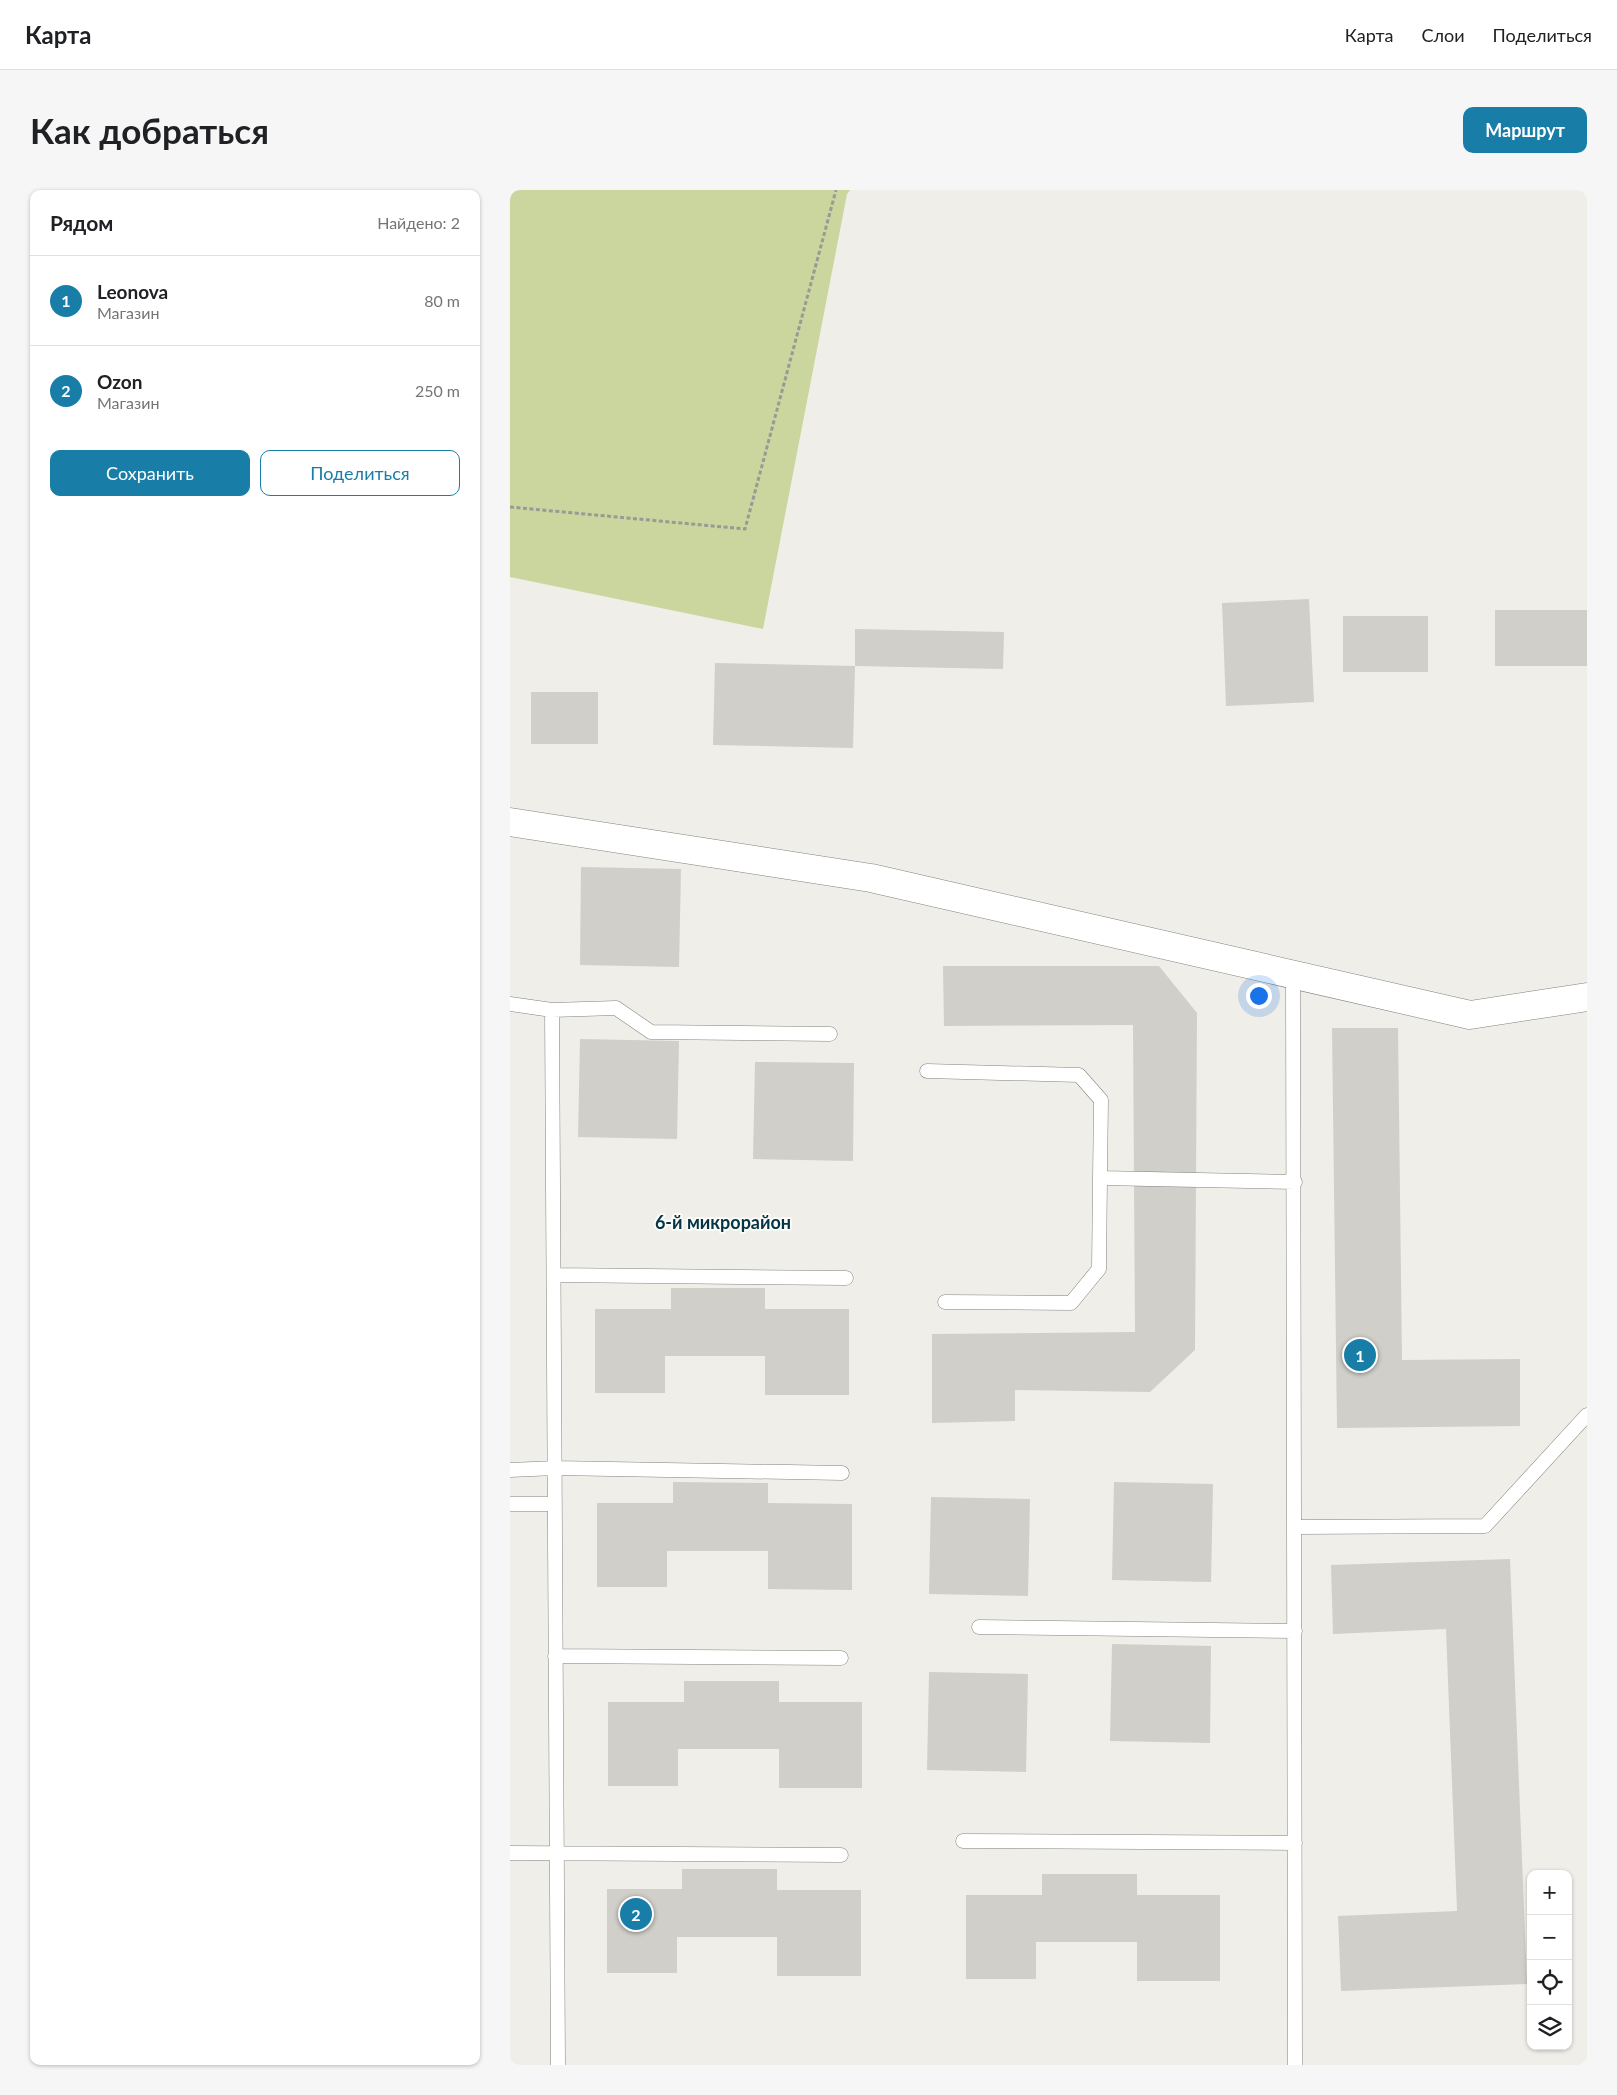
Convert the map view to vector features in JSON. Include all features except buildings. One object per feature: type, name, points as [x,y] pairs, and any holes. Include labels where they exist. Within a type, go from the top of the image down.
[{"type":"street","points":[[510,822],[871,878],[1470,1015],[1587,998]]},
{"type":"lane","points":[[1293,976],[1295,1182],[1295,2065]]},
{"type":"lane","points":[[510,1004],[552,1010],[616,1008],[651,1032],[830,1034]]},
{"type":"lane","points":[[552,1010],[558,2065]]},
{"type":"lane","points":[[927,1071],[1078,1075],[1101,1100],[1099,1269],[1071,1303],[945,1302]]},
{"type":"lane","points":[[1100,1178],[1295,1182]]},
{"type":"lane","points":[[554,1275],[846,1278]]},
{"type":"lane","points":[[1295,1527],[1485,1526],[1587,1415]]},
{"type":"lane","points":[[510,1470],[555,1468],[842,1473]]},
{"type":"lane","points":[[510,1504],[555,1504]]},
{"type":"lane","points":[[979,1627],[1295,1631]]},
{"type":"lane","points":[[556,1656],[841,1658]]},
{"type":"lane","points":[[963,1841],[1295,1842]]},
{"type":"lane","points":[[510,1853],[841,1855]]},
{"type":"path","points":[[510,507],[745,530],[836,190]]},
{"type":"green space","points":[[510,190],[850,190],[847,194],[763,629],[510,577]]},
{"type":"place","name":"Leonova","points":[[1360,1355]]},
{"type":"place","name":"Ozon","points":[[636,1914]]},
{"type":"district","name":"6-й микрорайон","points":[[723,1222]]}]
